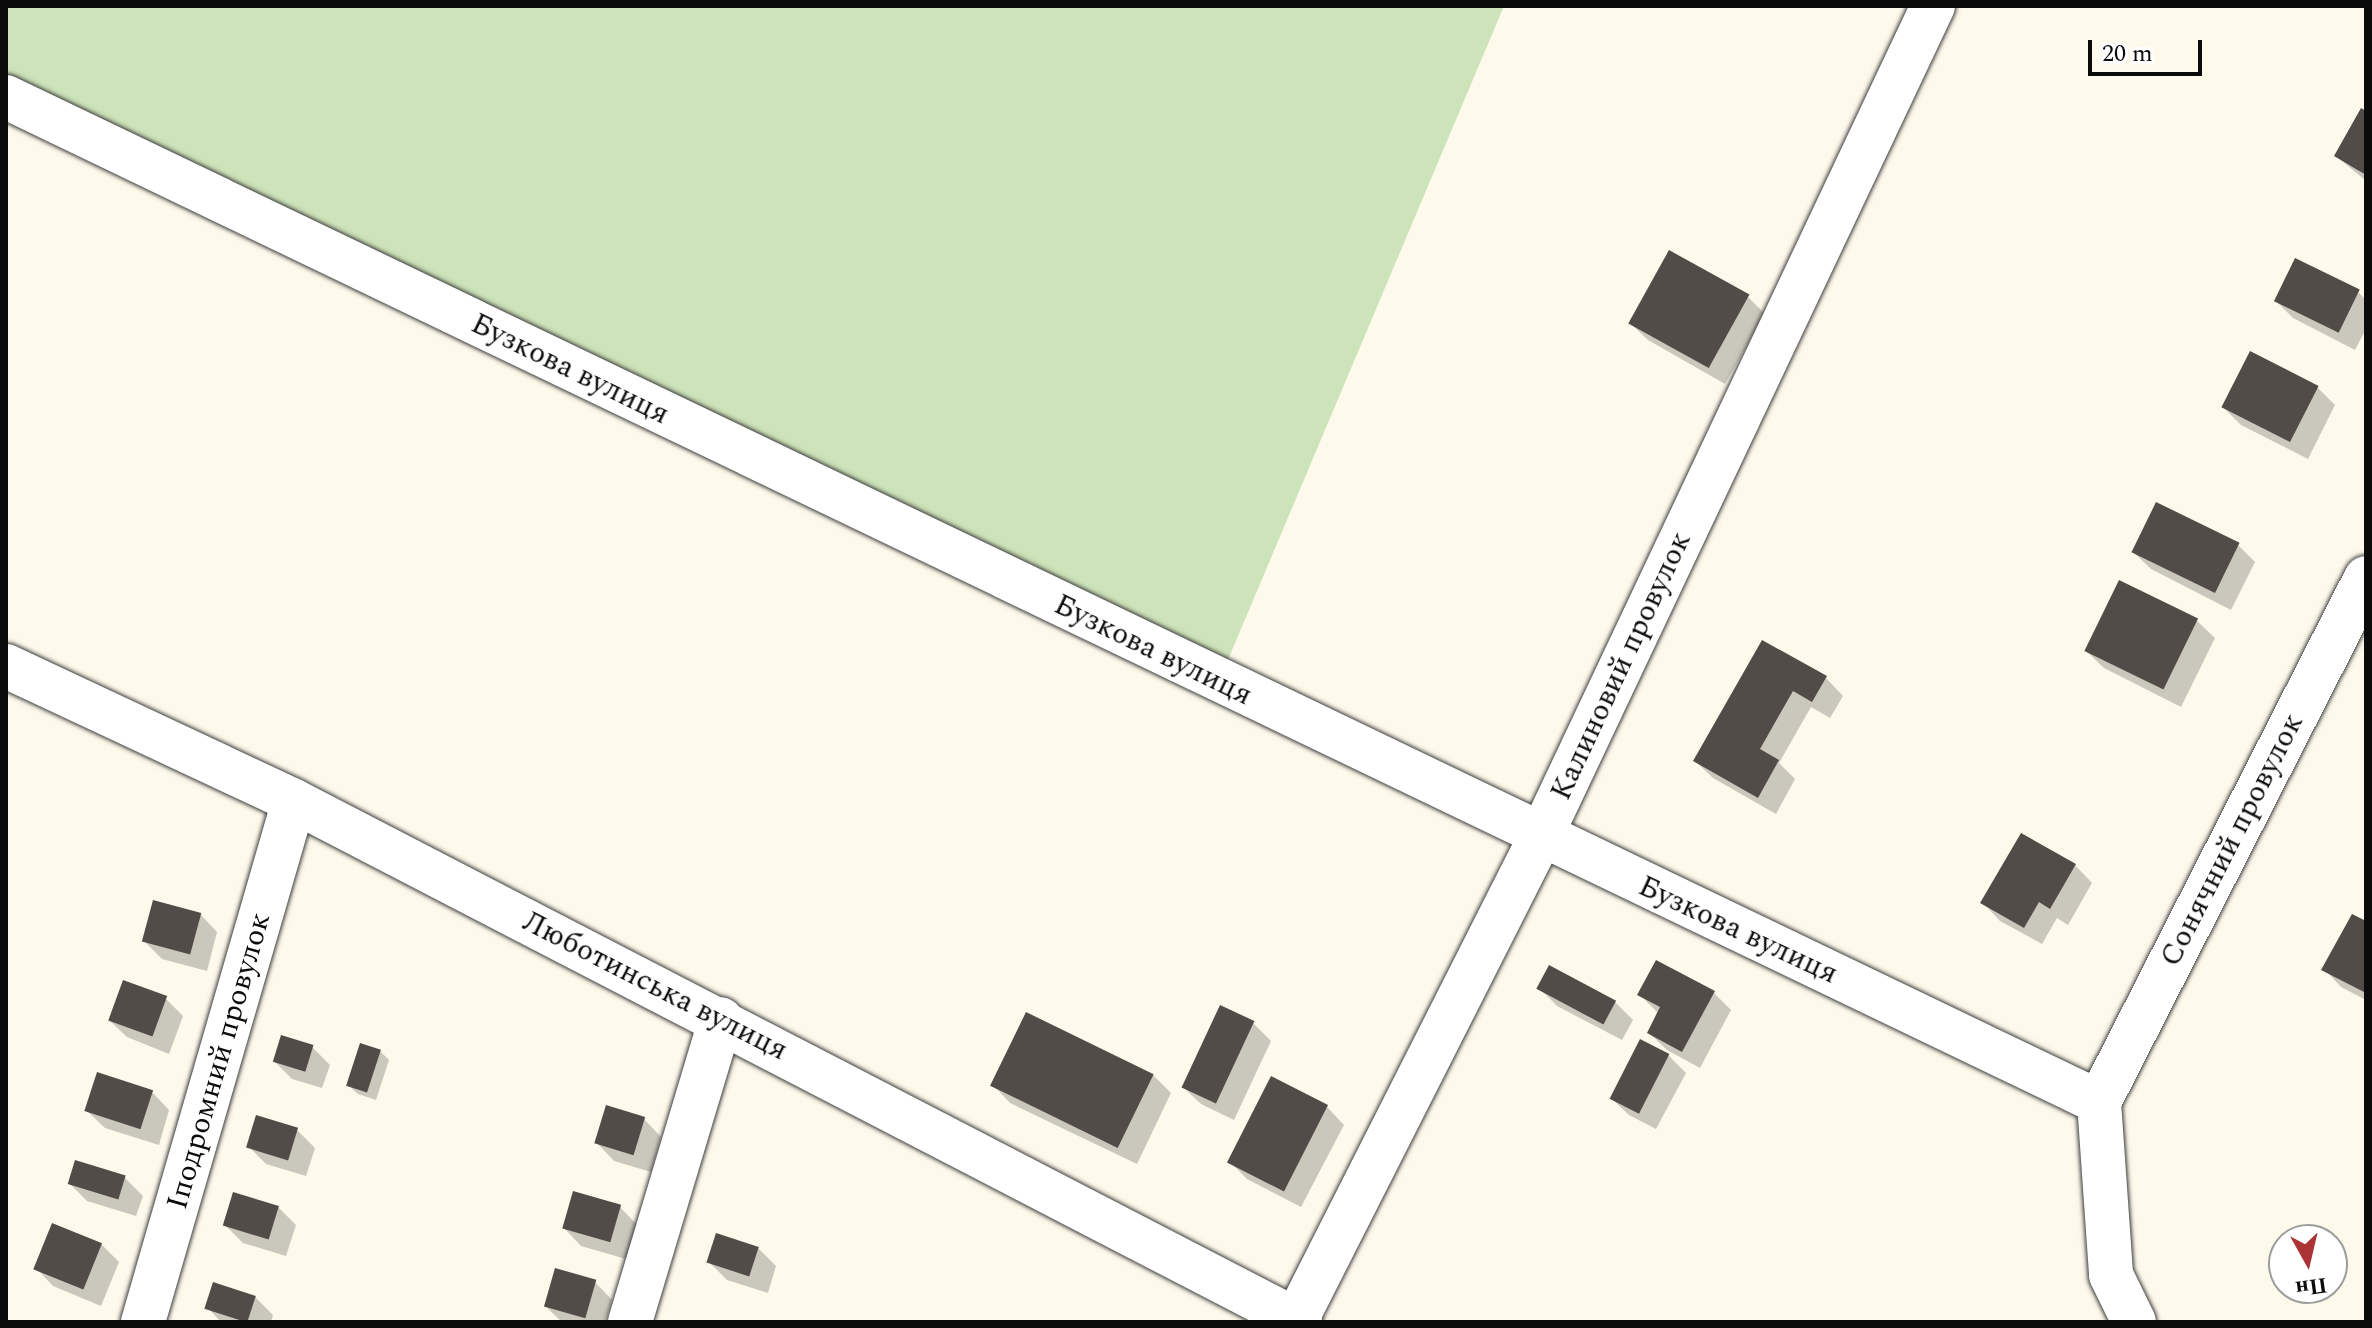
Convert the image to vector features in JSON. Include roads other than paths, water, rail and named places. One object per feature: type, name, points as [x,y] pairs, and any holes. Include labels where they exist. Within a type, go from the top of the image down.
[{"type":"street","name":"Калиновий провулок","points":[[1296,1321],[1541,836],[1933,6]]},
{"type":"street","name":"Бузкова вулиця","points":[[6,97],[2099,1102]]},
{"type":"street","name":"Сонячний провулок","points":[[2099,1102],[2366,578]]},
{"type":"street","name":"Люботинська вулиця","points":[[6,666],[294,801],[721,1019],[1296,1321]]},
{"type":"street","name":"Іподромний провулок","points":[[143,1322],[294,801]]},
{"type":"street","points":[[630,1322],[721,1019]]},
{"type":"street","points":[[2099,1102],[2111,1275],[2134,1322]]}]
